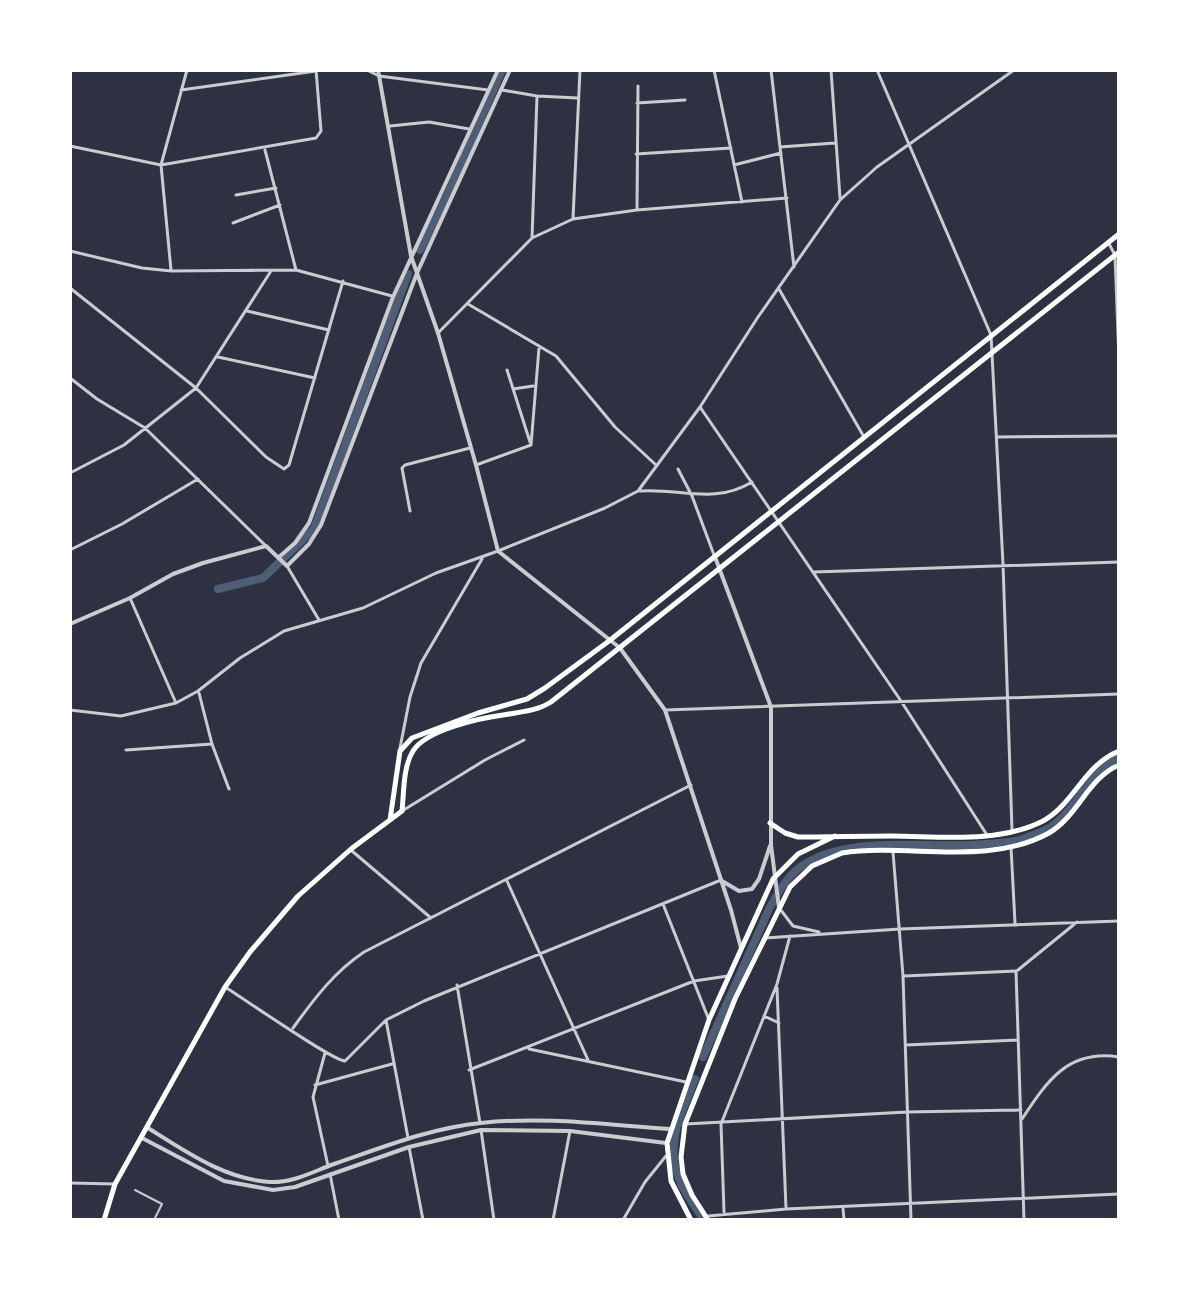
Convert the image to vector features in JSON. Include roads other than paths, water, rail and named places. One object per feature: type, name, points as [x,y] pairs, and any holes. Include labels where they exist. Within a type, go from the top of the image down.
[{"type":"main road","points":[[390,820],[400,751],[412,738],[536,694],[609,641],[1119,234]]},
{"type":"main road","points":[[104,1220],[115,1184],[225,987],[283,910],[351,849],[402,811],[407,770],[412,752],[419,743],[490,717],[541,708],[1117,254]]},
{"type":"main road","points":[[770,823],[795,837],[987,835],[1012,831],[1029,827],[1052,814],[1091,769],[1119,751]]},
{"type":"main road","points":[[707,1218],[683,1174],[681,1148],[685,1124],[724,1024],[779,908],[798,878],[823,859],[854,851],[938,852],[1011,847],[1037,838],[1069,817],[1103,775],[1119,765]]},
{"type":"main road","points":[[691,1220],[675,1190],[666,1156],[667,1143],[709,1020],[774,881],[798,854],[835,836]]},
{"type":"main road","points":[[692,1066],[705,1073]]},
{"type":"street","points":[[171,271],[161,165],[187,70]]},
{"type":"street","points":[[367,70],[490,90]]},
{"type":"street","points":[[280,558],[309,523],[393,297],[498,70]]},
{"type":"street","points":[[286,565],[309,544],[321,525],[417,273],[510,70]]},
{"type":"street","points":[[573,219],[580,70]]},
{"type":"street","points":[[714,70],[742,202]]},
{"type":"street","points":[[771,70],[794,267]]},
{"type":"street","points":[[831,70],[840,200]]},
{"type":"street","points":[[877,70],[991,335],[1012,831]]},
{"type":"street","points":[[638,491],[700,407],[840,200],[865,176],[1014,70]]},
{"type":"street","points":[[70,146],[161,165],[265,149],[314,139],[321,134],[316,71],[180,90]]},
{"type":"street","points":[[379,73],[412,258],[438,333],[498,551],[620,648],[665,710],[741,951]]},
{"type":"street","points":[[637,210],[638,86]]},
{"type":"street","points":[[502,90],[578,98]]},
{"type":"street","points":[[532,238],[537,96]]},
{"type":"street","points":[[637,103],[685,100]]},
{"type":"street","points":[[390,126],[429,122],[472,129]]},
{"type":"street","points":[[780,147],[835,143]]},
{"type":"street","points":[[636,154],[731,148]]},
{"type":"street","points":[[265,149],[296,270]]},
{"type":"street","points":[[734,165],[781,153]]},
{"type":"street","points":[[236,195],[276,188]]},
{"type":"street","points":[[438,333],[532,238],[573,219],[637,210],[787,198]]},
{"type":"street","points":[[233,223],[280,205]]},
{"type":"street","points":[[1108,242],[1117,254],[1119,360]]},
{"type":"street","points":[[70,251],[142,268],[171,271],[296,270],[393,297]]},
{"type":"street","points":[[70,473],[115,450],[196,388],[272,270]]},
{"type":"street","points":[[70,288],[196,388],[266,457],[280,468],[287,468],[343,281]]},
{"type":"street","points":[[779,289],[864,437]]},
{"type":"street","points":[[468,304],[568,367],[607,418],[656,465]]},
{"type":"street","points":[[247,311],[329,330]]},
{"type":"street","points":[[531,445],[539,346]]},
{"type":"street","points":[[218,357],[315,378]]},
{"type":"street","points":[[507,370],[531,445]]},
{"type":"street","points":[[70,378],[97,399],[145,428],[280,558],[319,620]]},
{"type":"street","points":[[513,389],[535,386]]},
{"type":"street","points":[[700,407],[901,701],[987,835]]},
{"type":"street","points":[[997,437],[1119,436]]},
{"type":"street","points":[[476,465],[531,445]]},
{"type":"street","points":[[410,511],[402,468],[470,448]]},
{"type":"street","points":[[678,469],[720,566],[771,707],[770,823],[779,908],[793,926],[823,933]]},
{"type":"street","points":[[70,550],[122,524],[198,479]]},
{"type":"street","points":[[70,710],[121,716],[176,703],[198,691],[264,642],[296,625],[363,608],[436,573],[605,508],[638,491],[668,490],[692,496],[734,492],[752,482]]},
{"type":"street","points":[[70,624],[130,598],[173,574],[266,546]]},
{"type":"street","points":[[400,751],[410,697],[421,663],[483,556]]},
{"type":"street","points":[[814,572],[1119,562]]},
{"type":"street","points":[[130,598],[176,703]]},
{"type":"street","points":[[198,691],[212,744],[229,789]]},
{"type":"street","points":[[665,710],[1119,694]]},
{"type":"street","points":[[402,811],[524,740]]},
{"type":"street","points":[[126,750],[212,744]]},
{"type":"street","points":[[292,1029],[322,989],[347,963],[376,945],[691,785]]},
{"type":"street","points":[[721,880],[739,891],[752,889],[771,845]]},
{"type":"street","points":[[1011,847],[1015,923]]},
{"type":"street","points":[[351,849],[431,918]]},
{"type":"street","points":[[893,850],[903,976],[911,1220]]},
{"type":"street","points":[[507,880],[588,1060]]},
{"type":"street","points":[[225,987],[340,1061],[349,1059],[386,1020],[457,985],[721,880]]},
{"type":"street","points":[[663,904],[709,1020]]},
{"type":"street","points":[[765,938],[1015,923],[1119,921]]},
{"type":"street","points":[[903,976],[1016,971],[1077,922]]},
{"type":"street","points":[[724,1213],[721,1124],[777,984],[790,936]]},
{"type":"street","points":[[1016,971],[1024,1220]]},
{"type":"street","points":[[469,1070],[694,981],[728,976]]},
{"type":"street","points":[[777,984],[786,1209]]},
{"type":"street","points":[[457,985],[480,1123]]},
{"type":"street","points":[[764,1016],[779,1023]]},
{"type":"street","points":[[386,1020],[408,1139]]},
{"type":"street","points":[[905,1045],[1018,1040]]},
{"type":"street","points":[[527,1049],[686,1082]]},
{"type":"street","points":[[325,1053],[315,1085],[314,1106],[328,1166]]},
{"type":"street","points":[[1022,1119],[1048,1082],[1063,1068],[1090,1057],[1119,1057]]},
{"type":"street","points":[[315,1085],[393,1064]]},
{"type":"street","points":[[685,1124],[907,1112],[1021,1110]]},
{"type":"street","points":[[148,1128],[202,1161],[240,1176],[275,1182],[311,1174],[408,1139],[480,1123],[576,1123],[670,1129]]},
{"type":"street","points":[[142,1138],[234,1184],[282,1190],[409,1147],[481,1130],[570,1131],[667,1143]]},
{"type":"street","points":[[481,1130],[494,1220]]},
{"type":"street","points":[[553,1220],[570,1131]]},
{"type":"street","points":[[431,1133],[432,1142]]},
{"type":"street","points":[[409,1147],[423,1220]]},
{"type":"street","points":[[623,1220],[651,1173],[666,1156]]},
{"type":"street","points":[[311,1174],[312,1181]]},
{"type":"street","points":[[330,1174],[339,1220]]},
{"type":"street","points":[[70,1183],[115,1184]]},
{"type":"street","points":[[707,1218],[724,1213],[786,1209],[1119,1194]]},
{"type":"street","points":[[843,1208],[844,1220]]},
{"type":"lane","points":[[135,1190],[162,1204],[154,1220]]},
{"type":"waterway","points":[[420,250],[502,70]]},
{"type":"waterway","points":[[218,589],[263,578],[314,529],[408,274]]},
{"type":"waterway","points":[[703,1057],[770,907],[786,881],[799,868],[819,857],[865,846],[964,845],[1023,839],[1048,829],[1060,819],[1091,780],[1119,757]]},
{"type":"waterway","points":[[695,1079],[677,1126],[673,1151],[680,1182],[704,1220]]}]
